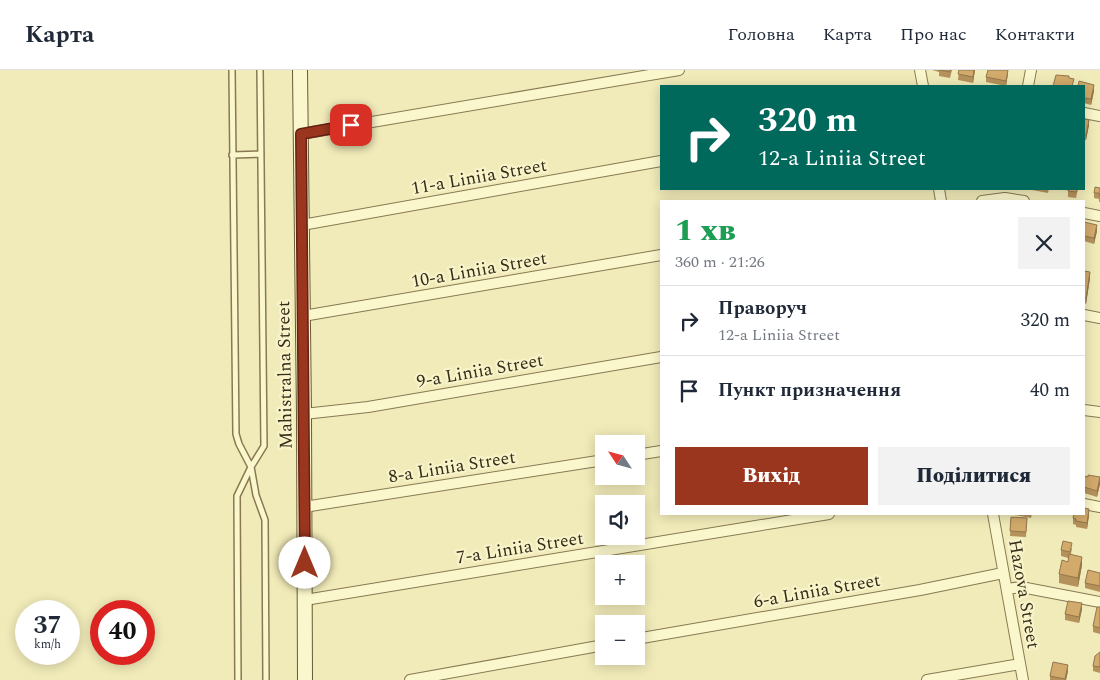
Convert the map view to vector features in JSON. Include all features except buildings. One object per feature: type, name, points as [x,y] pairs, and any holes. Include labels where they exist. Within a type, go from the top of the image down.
[{"type":"street","name":"Mahistralna Street","points":[[300,70],[306,600],[305,680]]},
{"type":"street","points":[[301,134],[679,70]]},
{"type":"street","points":[[920,70],[923,85]]},
{"type":"street","points":[[1028,85],[1031,70]]},
{"type":"street","points":[[1085,113],[1100,116]]},
{"type":"street","name":"11-a Liniia Street","points":[[302,225],[660,161]]},
{"type":"street","points":[[985,200],[1007,193],[1022,200]]},
{"type":"street","points":[[1085,213],[1100,216]]},
{"type":"street","name":"10-a Liniia Street","points":[[303,316],[660,255]]},
{"type":"street","points":[[1085,315],[1100,318]]},
{"type":"street","name":"9-a Liniia Street","points":[[304,414],[368,407],[660,357]]},
{"type":"street","points":[[1085,410],[1100,412]]},
{"type":"street","points":[[645,454],[660,451]]},
{"type":"street","name":"8-a Liniia Street","points":[[304,507],[595,461]]},
{"type":"street","points":[[1085,504],[1100,507]]},
{"type":"street","name":"7-a Liniia Street","points":[[306,600],[823,515]]},
{"type":"street","name":"Hazova Street","points":[[993,515],[1022,680]]},
{"type":"street","name":"6-a Liniia Street","points":[[645,637],[1003,573]]},
{"type":"street","points":[[1007,589],[1021,586],[1100,602]]},
{"type":"street","points":[[410,680],[595,647]]},
{"type":"street","points":[[927,680],[1020,664]]},
{"type":"lane","points":[[232,70],[236,434],[251,467],[256,496],[265,520],[266,680]]},
{"type":"lane","points":[[238,680],[238,492],[264,446],[260,70]]},
{"type":"lane","points":[[232,155],[261,154]]},
{"type":"route","points":[[305,563],[301,134],[351,125]]}]
